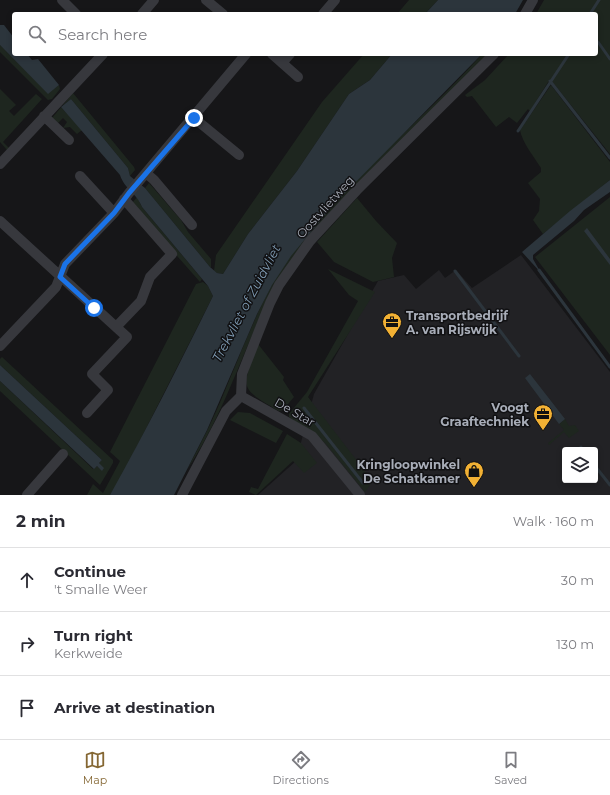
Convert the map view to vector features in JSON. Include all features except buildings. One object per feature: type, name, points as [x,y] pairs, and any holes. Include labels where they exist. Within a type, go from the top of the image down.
[{"type":"street","points":[[62,0],[74,12]]},
{"type":"street","points":[[144,12],[154,0]]},
{"type":"street","points":[[206,0],[221,12]]},
{"type":"street","points":[[325,12],[335,0]]},
{"type":"street","points":[[526,12],[534,0]]},
{"type":"street","points":[[0,164],[101,56]]},
{"type":"street","points":[[0,346],[56,287],[65,264],[114,213],[126,196],[194,118],[244,56]]},
{"type":"street","points":[[274,56],[298,78]]},
{"type":"street","points":[[282,63],[288,56]]},
{"type":"street","name":"Oostvlietweg","points":[[241,396],[242,374],[270,303],[279,285],[310,241],[357,190],[492,56]]},
{"type":"street","points":[[44,116],[69,140]]},
{"type":"street","points":[[194,118],[239,155]]},
{"type":"street","points":[[80,176],[114,213]]},
{"type":"street","points":[[143,177],[154,180],[192,225]]},
{"type":"street","points":[[116,327],[141,300],[150,277],[172,254],[126,196]]},
{"type":"street","points":[[0,221],[127,337],[92,374],[108,390],[87,413]]},
{"type":"street","points":[[182,495],[226,411],[241,396]]},
{"type":"street","name":"De Star","points":[[241,396],[312,436],[360,495]]},
{"type":"street","points":[[27,495],[63,454]]},
{"type":"shaded area","points":[[409,0],[438,0],[427,12],[399,12]]},
{"type":"shaded area","points":[[544,0],[610,0],[610,154],[550,79],[530,111],[528,109],[517,123],[509,117],[496,127],[472,96],[467,97],[465,95],[485,80],[507,56],[598,56],[598,12],[537,12]]},
{"type":"shaded area","points":[[0,45],[48,93],[59,85],[60,89],[52,99],[48,100],[0,52]]},
{"type":"shaded area","points":[[362,56],[390,56],[370,80],[349,94],[297,171],[248,234],[223,274],[217,273],[214,271],[216,255],[322,102]]},
{"type":"shaded area","points":[[480,56],[487,56],[274,287],[223,403],[187,470],[203,440],[247,337],[271,286],[291,255],[335,202]]},
{"type":"shaded area","points":[[551,85],[610,162],[610,180],[543,234],[533,220],[539,211],[540,199],[528,183],[541,172],[541,168],[521,135],[520,130]]},
{"type":"shaded area","points":[[0,89],[16,105],[9,111],[14,116],[36,94],[42,99],[3,142],[9,148],[7,150],[0,142]]},
{"type":"shaded area","points":[[73,93],[134,167],[135,170],[130,176],[128,168],[71,99],[62,106]]},
{"type":"shaded area","points":[[61,107],[82,130],[77,134],[70,127],[63,128],[67,122],[63,118],[58,123],[52,118]]},
{"type":"shaded area","points":[[149,183],[181,220],[188,232],[211,259],[211,267],[145,188]]},
{"type":"shaded area","points":[[137,197],[142,207],[202,279],[200,282],[133,206],[132,203]]},
{"type":"shaded area","points":[[610,197],[610,355],[535,257]]},
{"type":"shaded area","points":[[357,198],[397,243],[392,258],[394,277],[373,282],[334,262],[317,242]]},
{"type":"shaded area","points":[[521,255],[610,372],[610,495],[258,495],[296,461],[314,394],[378,281],[404,275],[416,289],[439,270],[445,278],[456,270],[472,288]]},
{"type":"shaded area","points":[[328,269],[375,292],[308,397],[371,479],[370,485],[365,492],[325,443],[289,417],[289,414],[307,392],[358,301],[349,295]]},
{"type":"shaded area","points":[[203,282],[208,286],[213,296],[120,480],[110,495],[87,495],[93,484],[103,493],[120,461],[110,452],[196,284]]},
{"type":"shaded area","points":[[258,344],[284,377],[283,380],[294,397],[283,410],[279,411],[256,397],[247,385],[249,370]]},
{"type":"shaded area","points":[[2,357],[113,460],[113,463],[100,485],[0,391],[0,381],[93,469],[97,466],[102,470],[99,463],[102,460],[0,365],[0,359]]},
{"type":"shaded area","points":[[238,412],[250,413],[283,431],[276,443],[230,420]]},
{"type":"shaded area","points":[[565,419],[569,426],[575,425],[579,431],[569,438],[564,432],[549,445],[548,443],[564,430],[559,424]]},
{"type":"shaded area","points":[[287,434],[301,443],[317,463],[304,473],[293,461],[256,495],[249,492],[251,487],[258,489]]},
{"type":"water","points":[[438,0],[523,0],[516,12],[427,12]]},
{"type":"water","points":[[0,25],[4,25],[12,35],[12,56],[29,56],[32,60],[38,59],[59,85],[48,94],[0,45]]},
{"type":"water","name":"Trekvliet of Zuidvliet","points":[[390,56],[480,56],[335,203],[291,256],[272,285],[257,314],[207,430],[174,495],[110,495],[163,397],[213,296],[208,286],[142,207],[120,175],[61,107],[71,99],[128,168],[130,176],[145,188],[210,267],[217,273],[223,274],[248,234],[297,171],[349,94],[370,80]]},
{"type":"water","points":[[610,180],[610,192],[584,210],[574,221],[533,255],[533,259],[541,273],[522,252],[570,211]]},
{"type":"water","points":[[587,228],[610,259],[610,265],[584,231]]},
{"type":"water","points":[[0,365],[102,460],[99,463],[104,468],[102,471],[97,466],[94,469],[0,381]]},
{"type":"water","points":[[530,374],[565,419],[559,424],[525,378]]},
{"type":"waterway","points":[[591,12],[599,0]]},
{"type":"waterway","points":[[598,42],[610,59]]},
{"type":"waterway","points":[[518,131],[568,56]]},
{"type":"waterway","points":[[550,81],[610,158]]},
{"type":"waterway","points":[[539,270],[610,367]]},
{"type":"waterway","points":[[455,271],[519,356]]},
{"type":"waterway","points":[[304,408],[363,483]]},
{"type":"waterway","points":[[598,470],[610,485]]},
{"type":"place","name":"Transportbedrijf A. van Rijswijk","points":[[392,339]]},
{"type":"place","name":"Voogt Graaftechniek","points":[[543,431]]},
{"type":"place","name":"Kringloopwinkel De Schatkamer","points":[[474,488]]},
{"type":"route","points":[[94,308],[60,277],[65,264],[114,213],[129,193],[194,118]]}]
